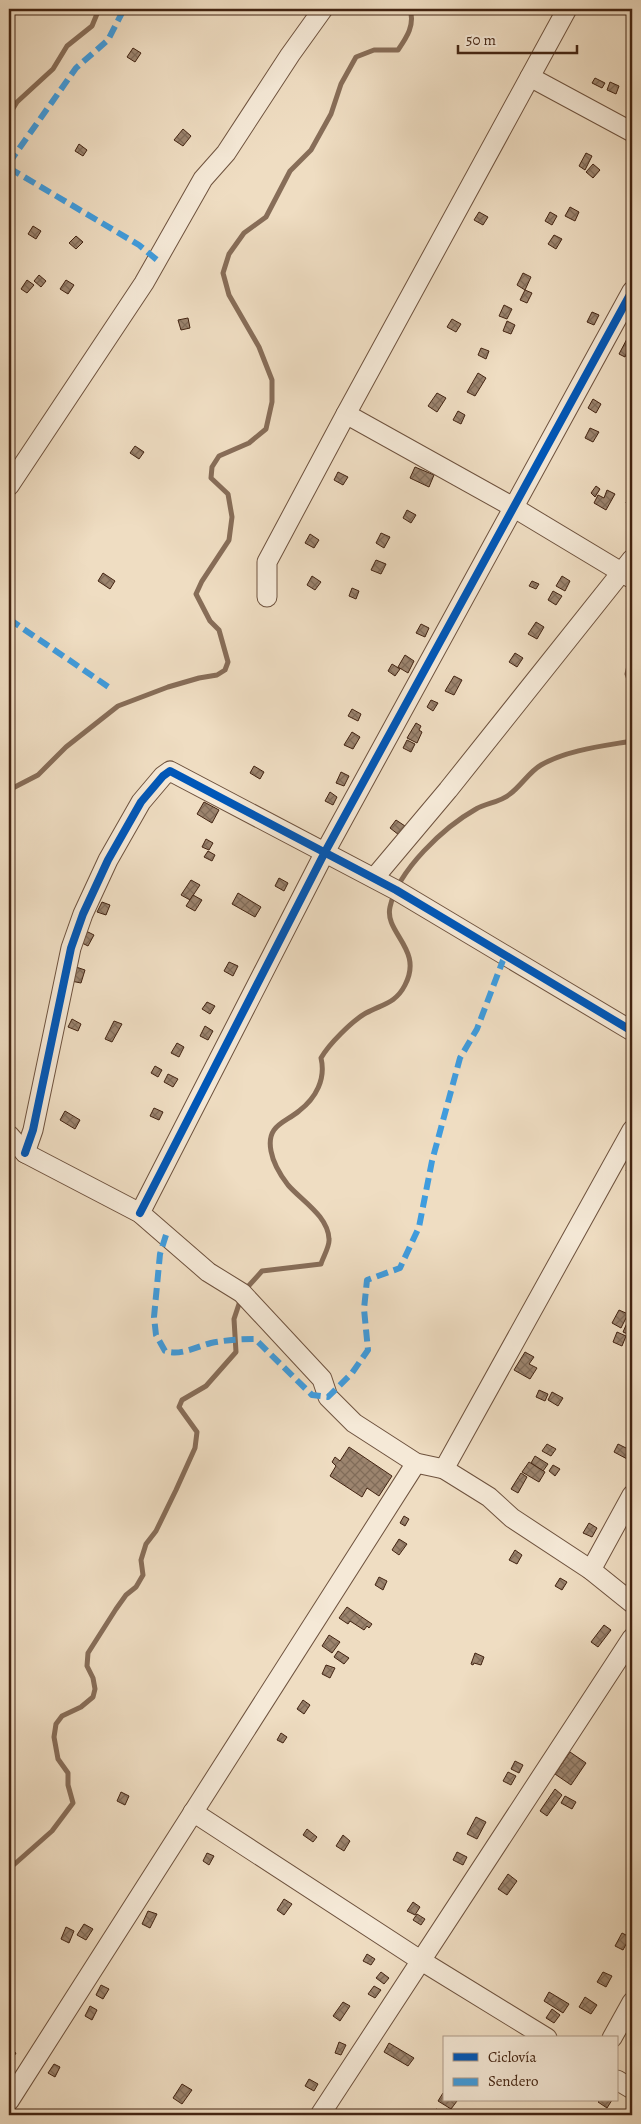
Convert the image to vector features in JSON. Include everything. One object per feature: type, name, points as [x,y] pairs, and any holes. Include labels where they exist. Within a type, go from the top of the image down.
[{"type":"street","points":[[9,486],[144,283],[203,178],[226,153],[290,54],[322,9]]},
{"type":"street","points":[[267,597],[267,562],[567,9]]},
{"type":"street","points":[[530,77],[632,132]]},
{"type":"street","points":[[140,1213],[326,852],[632,291]]},
{"type":"street","points":[[346,414],[629,570],[374,878]]},
{"type":"street","points":[[25,1153],[33,1130],[70,948],[108,860],[141,802],[163,776],[170,771],[374,878],[632,1031]]},
{"type":"street","points":[[444,1469],[632,1130]]},
{"type":"street","points":[[9,1135],[25,1153],[140,1213],[208,1272],[242,1293],[322,1379],[328,1397],[354,1423],[416,1463],[444,1469],[489,1497],[512,1518],[591,1570],[632,1603]]},
{"type":"street","points":[[9,2102],[416,1463]]},
{"type":"street","points":[[591,1570],[632,1495]]},
{"type":"street","points":[[320,2115],[632,1638]]},
{"type":"street","points":[[193,1812],[420,1960],[544,2036]]},
{"type":"street","points":[[613,2036],[632,2002]]},
{"type":"street","points":[[618,2081],[632,2089]]},
{"type":"building","points":[[133,48],[141,53],[135,62],[127,57]]},
{"type":"building","points":[[595,78],[605,83],[602,88],[592,83]]},
{"type":"building","points":[[610,82],[619,86],[616,94],[607,90]]},
{"type":"building","points":[[183,129],[191,136],[183,146],[174,140]]},
{"type":"building","points":[[79,144],[87,150],[83,156],[75,151]]},
{"type":"building","points":[[586,153],[592,156],[585,170],[579,166]]},
{"type":"building","points":[[593,164],[600,170],[593,178],[586,172]]},
{"type":"building","points":[[570,207],[579,212],[575,221],[565,216]]},
{"type":"building","points":[[479,212],[488,217],[483,225],[474,220]]},
{"type":"building","points":[[550,212],[557,216],[552,225],[545,221]]},
{"type":"building","points":[[33,226],[41,231],[36,239],[28,234]]},
{"type":"building","points":[[554,235],[562,239],[556,249],[548,244]]},
{"type":"building","points":[[76,236],[83,242],[76,249],[69,243]]},
{"type":"building","points":[[523,273],[531,277],[525,290],[517,285]]},
{"type":"building","points":[[39,275],[46,281],[41,287],[34,281]]},
{"type":"building","points":[[27,280],[34,285],[27,293],[21,289]]},
{"type":"building","points":[[66,280],[74,285],[68,294],[60,289]]},
{"type":"building","points":[[525,290],[532,293],[527,303],[520,300]]},
{"type":"building","points":[[504,305],[512,309],[507,319],[499,316]]},
{"type":"building","points":[[592,312],[599,315],[594,325],[587,322]]},
{"type":"building","points":[[188,318],[190,328],[181,330],[178,320]]},
{"type":"building","points":[[452,319],[461,324],[456,332],[447,327]]},
{"type":"building","points":[[507,321],[515,325],[511,334],[503,331]]},
{"type":"building","points":[[628,337],[632,339],[632,343],[625,357],[619,354]]},
{"type":"building","points":[[481,348],[489,351],[486,359],[478,355]]},
{"type":"building","points":[[478,373],[486,378],[475,396],[467,392]]},
{"type":"building","points":[[437,393],[446,398],[437,412],[428,406]]},
{"type":"building","points":[[593,399],[601,404],[596,413],[588,408]]},
{"type":"building","points":[[458,411],[465,415],[461,424],[453,420]]},
{"type":"building","points":[[590,428],[599,432],[593,442],[585,438]]},
{"type":"building","points":[[135,446],[144,452],[139,459],[130,453]]},
{"type":"building","points":[[415,467],[434,475],[429,487],[410,478]]},
{"type":"building","points":[[338,472],[348,477],[343,485],[334,480]]},
{"type":"building","points":[[596,486],[600,489],[595,497],[591,493]]},
{"type":"building","points":[[607,490],[615,494],[606,510],[594,503],[598,495],[604,498]]},
{"type":"building","points":[[632,494],[632,506],[626,503]]},
{"type":"building","points":[[407,510],[416,515],[411,523],[403,518]]},
{"type":"building","points":[[381,533],[390,537],[384,548],[376,543]]},
{"type":"building","points":[[310,534],[319,540],[314,548],[305,543]]},
{"type":"building","points":[[376,560],[386,564],[381,574],[371,570]]},
{"type":"building","points":[[103,573],[115,581],[110,589],[98,581]]},
{"type":"building","points":[[312,576],[321,582],[315,590],[307,585]]},
{"type":"building","points":[[562,576],[570,581],[565,591],[556,586]]},
{"type":"building","points":[[532,581],[539,584],[536,589],[529,586]]},
{"type":"building","points":[[352,588],[359,591],[356,599],[349,596]]},
{"type":"building","points":[[553,591],[562,596],[556,605],[548,600]]},
{"type":"building","points":[[536,622],[544,627],[537,639],[528,634]]},
{"type":"building","points":[[421,624],[429,628],[425,637],[416,633]]},
{"type":"building","points":[[515,653],[523,658],[517,667],[509,662]]},
{"type":"building","points":[[405,655],[414,661],[408,673],[398,667]]},
{"type":"building","points":[[392,664],[400,669],[395,676],[388,671]]},
{"type":"building","points":[[454,676],[462,680],[454,695],[445,691]]},
{"type":"building","points":[[431,700],[438,703],[433,711],[427,707]]},
{"type":"building","points":[[352,709],[361,714],[358,721],[348,716]]},
{"type":"building","points":[[416,723],[421,726],[419,730],[422,732],[417,743],[407,738]]},
{"type":"building","points":[[352,732],[360,737],[353,749],[344,745]]},
{"type":"building","points":[[407,740],[415,744],[411,752],[403,748]]},
{"type":"building","points":[[254,766],[264,772],[260,779],[250,773]]},
{"type":"building","points":[[341,772],[349,776],[344,786],[336,783]]},
{"type":"building","points":[[330,792],[337,797],[333,805],[325,801]]},
{"type":"building","points":[[204,802],[219,810],[212,823],[197,814]]},
{"type":"building","points":[[396,820],[405,826],[399,835],[390,828]]},
{"type":"building","points":[[206,839],[213,843],[209,850],[202,847]]},
{"type":"building","points":[[208,851],[215,855],[212,861],[204,857]]},
{"type":"building","points":[[279,878],[288,883],[284,891],[275,886]]},
{"type":"building","points":[[191,880],[200,885],[190,900],[181,895]]},
{"type":"building","points":[[238,893],[261,907],[255,917],[232,904]]},
{"type":"building","points":[[193,895],[202,900],[195,911],[186,906]]},
{"type":"building","points":[[102,902],[110,905],[106,915],[97,912]]},
{"type":"building","points":[[86,931],[94,935],[88,946],[80,942]]},
{"type":"building","points":[[229,962],[238,966],[233,976],[224,971]]},
{"type":"building","points":[[76,967],[85,970],[81,983],[71,981]]},
{"type":"building","points":[[207,1002],[215,1006],[210,1014],[202,1009]]},
{"type":"building","points":[[72,1019],[81,1024],[78,1031],[68,1027]]},
{"type":"building","points":[[114,1021],[122,1024],[112,1042],[105,1039]]},
{"type":"building","points":[[205,1026],[213,1031],[208,1040],[200,1036]]},
{"type":"building","points":[[177,1043],[184,1047],[179,1057],[171,1053]]},
{"type":"building","points":[[155,1066],[162,1070],[158,1077],[151,1073]]},
{"type":"building","points":[[168,1074],[178,1079],[173,1087],[164,1082]]},
{"type":"building","points":[[154,1108],[163,1112],[159,1120],[150,1116]]},
{"type":"building","points":[[65,1111],[80,1120],[75,1129],[60,1120]]},
{"type":"building","points":[[632,1162],[632,1175],[626,1171]]},
{"type":"building","points":[[619,1310],[628,1314],[621,1328],[612,1323]]},
{"type":"building","points":[[627,1323],[632,1325],[632,1336],[623,1332]]},
{"type":"building","points":[[617,1332],[626,1336],[622,1346],[613,1342]]},
{"type":"building","points":[[525,1352],[534,1357],[529,1364],[537,1368],[530,1379],[514,1370]]},
{"type":"building","points":[[539,1390],[548,1394],[545,1401],[536,1397]]},
{"type":"building","points":[[552,1392],[563,1398],[558,1406],[548,1400]]},
{"type":"building","points":[[547,1444],[556,1449],[551,1456],[542,1451]]},
{"type":"building","points":[[618,1444],[632,1451],[629,1460],[614,1452]]},
{"type":"building","points":[[349,1447],[392,1476],[379,1496],[367,1488],[362,1497],[330,1476],[336,1466],[332,1462],[335,1457],[340,1461]]},
{"type":"building","points":[[535,1456],[548,1464],[543,1471],[531,1463]]},
{"type":"building","points":[[529,1462],[545,1472],[539,1482],[522,1472]]},
{"type":"building","points":[[553,1465],[560,1469],[555,1476],[549,1471]]},
{"type":"building","points":[[521,1473],[527,1477],[518,1493],[511,1489]]},
{"type":"building","points":[[404,1516],[409,1519],[405,1526],[400,1523]]},
{"type":"building","points":[[589,1523],[597,1528],[592,1537],[583,1533]]},
{"type":"building","points":[[399,1539],[407,1544],[399,1555],[392,1550]]},
{"type":"building","points":[[515,1550],[522,1555],[517,1564],[509,1560]]},
{"type":"building","points":[[379,1577],[387,1581],[383,1590],[375,1585]]},
{"type":"building","points":[[560,1578],[567,1582],[562,1590],[555,1586]]},
{"type":"building","points":[[347,1607],[372,1624],[369,1628],[367,1626],[364,1630],[350,1621],[348,1624],[339,1618]]},
{"type":"building","points":[[604,1625],[611,1630],[598,1647],[591,1642]]},
{"type":"building","points":[[329,1635],[340,1642],[332,1653],[322,1646]]},
{"type":"building","points":[[338,1651],[349,1658],[344,1664],[334,1657]]},
{"type":"building","points":[[475,1653],[484,1657],[481,1665],[471,1664]]},
{"type":"building","points":[[326,1665],[335,1668],[330,1678],[322,1674]]},
{"type":"building","points":[[303,1700],[310,1705],[304,1714],[297,1709]]},
{"type":"building","points":[[281,1733],[287,1737],[283,1743],[277,1740]]},
{"type":"building","points":[[570,1752],[586,1763],[571,1785],[555,1774]]},
{"type":"building","points":[[515,1761],[523,1765],[519,1773],[511,1769]]},
{"type":"building","points":[[508,1772],[516,1776],[511,1785],[503,1781]]},
{"type":"building","points":[[555,1789],[562,1795],[547,1816],[540,1811]]},
{"type":"building","points":[[121,1792],[129,1796],[125,1805],[117,1801]]},
{"type":"building","points":[[565,1796],[576,1802],[572,1809],[561,1803]]},
{"type":"building","points":[[476,1817],[486,1822],[477,1839],[467,1834]]},
{"type":"building","points":[[307,1829],[317,1837],[313,1842],[303,1835]]},
{"type":"building","points":[[343,1835],[350,1841],[344,1851],[336,1846]]},
{"type":"building","points":[[457,1852],[467,1857],[463,1865],[453,1860]]},
{"type":"building","points":[[207,1853],[214,1856],[209,1865],[203,1861]]},
{"type":"building","points":[[508,1874],[517,1881],[507,1895],[498,1889]]},
{"type":"building","points":[[284,1899],[292,1904],[284,1915],[277,1910]]},
{"type":"building","points":[[413,1902],[420,1907],[415,1915],[407,1911]]},
{"type":"building","points":[[148,1911],[157,1914],[150,1928],[142,1924]]},
{"type":"building","points":[[417,1914],[425,1919],[421,1925],[413,1920]]},
{"type":"building","points":[[84,1924],[93,1929],[86,1940],[77,1935]]},
{"type":"building","points":[[66,1927],[74,1931],[69,1943],[61,1939]]},
{"type":"building","points":[[622,1933],[630,1937],[623,1950],[615,1946]]},
{"type":"building","points":[[367,1954],[375,1959],[371,1965],[363,1961]]},
{"type":"building","points":[[381,1972],[389,1978],[384,1984],[376,1978]]},
{"type":"building","points":[[603,1972],[612,1976],[606,1987],[597,1982]]},
{"type":"building","points":[[101,1985],[109,1989],[103,1999],[96,1995]]},
{"type":"building","points":[[374,1986],[381,1990],[375,1998],[368,1994]]},
{"type":"building","points":[[549,1992],[569,2004],[563,2013],[544,2001]]},
{"type":"building","points":[[585,1997],[597,2005],[591,2014],[579,2007]]},
{"type":"building","points":[[343,2002],[350,2006],[340,2021],[333,2016]]},
{"type":"building","points":[[90,2006],[97,2010],[92,2020],[85,2016]]},
{"type":"building","points":[[552,2009],[560,2015],[554,2023],[546,2018]]},
{"type":"building","points":[[339,2042],[346,2045],[341,2055],[335,2053]]},
{"type":"building","points":[[389,2043],[414,2058],[408,2066],[384,2052]]},
{"type":"building","points":[[9,2049],[16,2053],[10,2063],[9,2062]]},
{"type":"building","points":[[54,2064],[60,2067],[55,2077],[48,2073]]},
{"type":"building","points":[[309,2079],[318,2084],[314,2091],[305,2086]]},
{"type":"building","points":[[182,2084],[192,2090],[182,2104],[173,2098]]},
{"type":"building","points":[[443,2093],[443,2102],[456,2102],[451,2109],[438,2101]]},
{"type":"building","points":[[598,2102],[611,2102],[607,2108]]},
{"type":"building","points":[[436,2109],[445,2113],[444,2115],[433,2115]]},
{"type":"waterway","points":[[9,115],[17,102],[53,69],[67,46],[92,26],[99,9]]},
{"type":"waterway","points":[[9,790],[38,775],[66,747],[118,706],[168,687],[217,675],[225,670],[228,662],[219,630],[210,621],[196,594],[202,581],[229,540],[232,517],[228,494],[211,478],[212,467],[219,456],[249,443],[266,429],[272,402],[272,380],[259,347],[229,295],[223,273],[229,254],[244,233],[266,217],[290,171],[311,150],[331,114],[341,84],[356,57],[374,50],[398,50],[411,26],[410,9]]},
{"type":"waterway","points":[[632,653],[627,674],[632,688]]},
{"type":"waterway","points":[[244,1291],[262,1271],[321,1264],[329,1242],[328,1231],[319,1216],[288,1185],[278,1169],[271,1151],[271,1135],[278,1126],[305,1106],[315,1094],[321,1081],[321,1058],[335,1040],[360,1017],[398,996],[405,985],[410,972],[410,961],[407,951],[392,925],[390,907],[402,879],[412,864],[437,838],[463,817],[484,805],[506,797],[541,765],[574,752],[632,741]]},
{"type":"waterway","points":[[9,1869],[52,1831],[73,1803],[68,1785],[68,1773],[58,1759],[54,1737],[56,1724],[62,1716],[81,1707],[93,1697],[95,1689],[93,1678],[87,1666],[88,1653],[116,1609],[126,1595],[136,1587],[143,1575],[141,1560],[146,1544],[156,1531],[195,1448],[197,1432],[179,1407],[182,1400],[206,1386],[236,1352],[234,1319],[241,1298]]},
{"type":"marked path","points":[[9,163],[76,68],[108,40],[124,9]]},
{"type":"marked path","points":[[9,168],[139,245],[157,260]]},
{"type":"marked path","points":[[9,619],[113,690]]},
{"type":"marked path","points":[[166,1235],[160,1254],[154,1317],[156,1335],[165,1351],[182,1352],[211,1343],[255,1339],[312,1395],[328,1397],[352,1373],[368,1350],[364,1309],[367,1280],[400,1268],[419,1227],[432,1161],[460,1058],[477,1029],[505,955]]},
{"type":"cycle path","points":[[140,1213],[325,852],[632,291]]},
{"type":"cycle path","points":[[25,1153],[33,1130],[71,948],[83,914],[108,860],[141,802],[163,776],[170,771],[396,890],[632,1031]]}]
